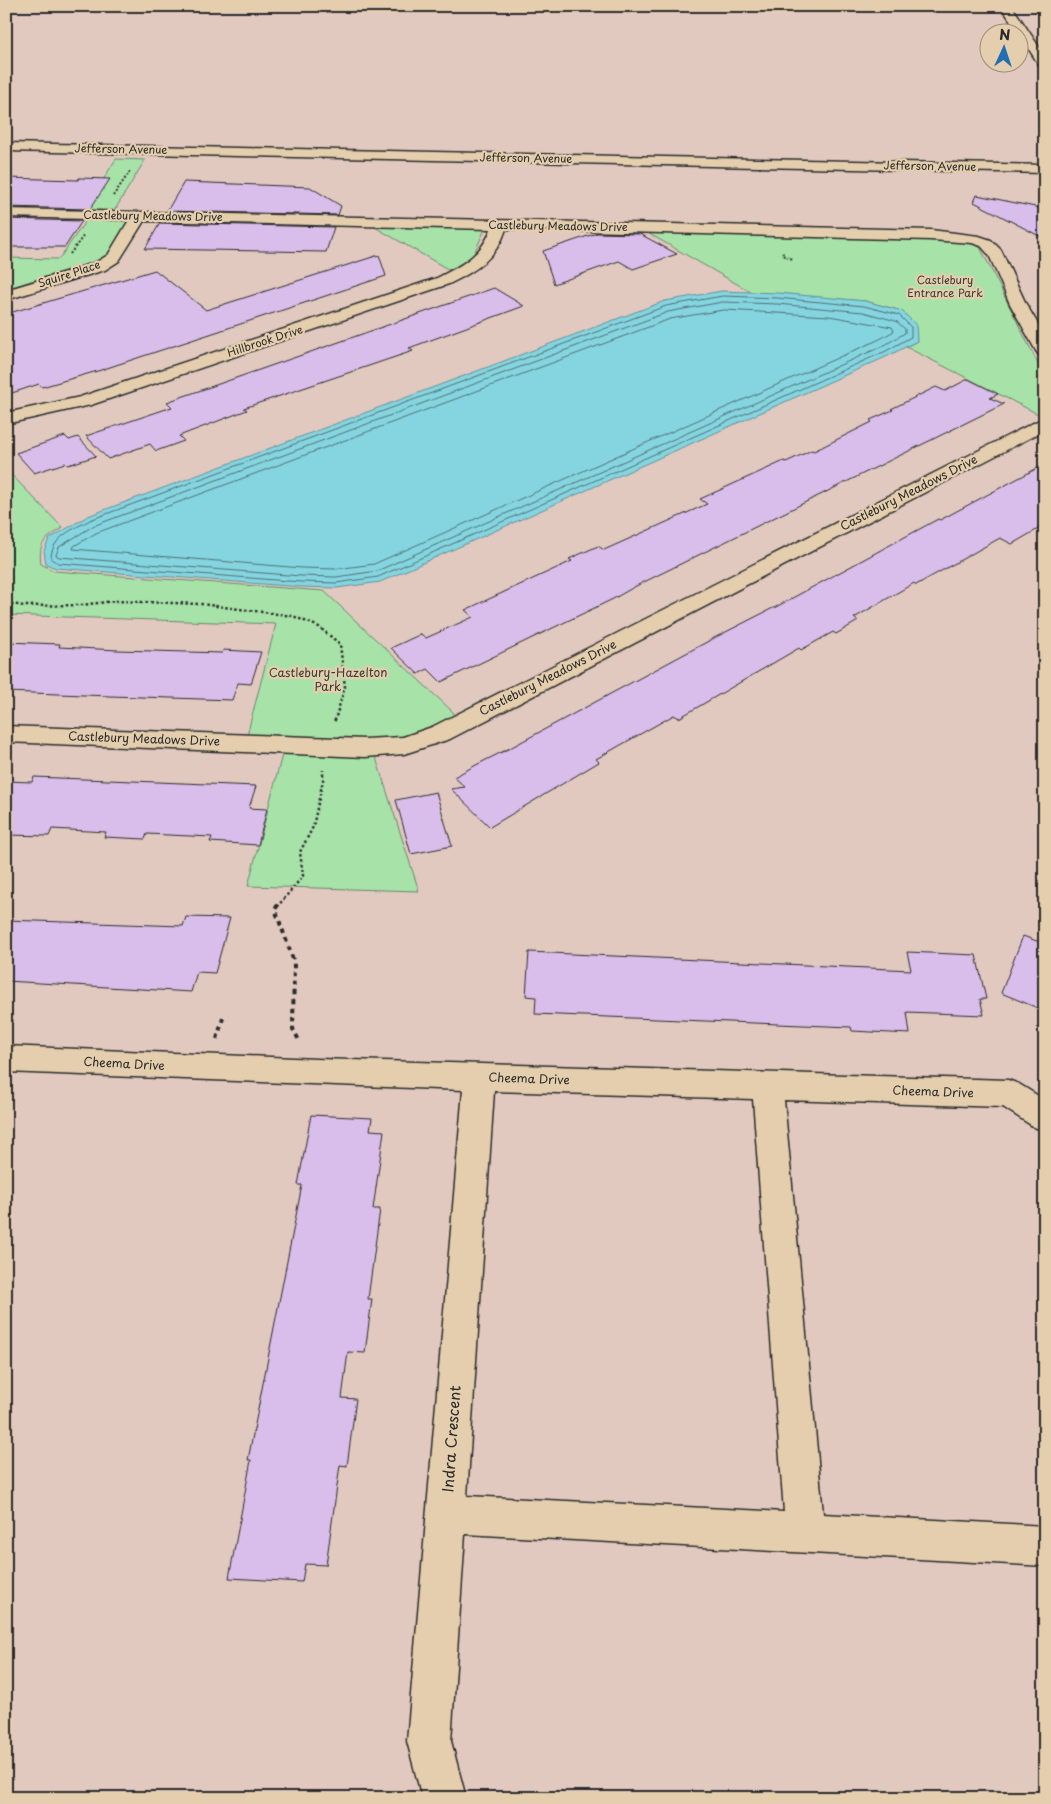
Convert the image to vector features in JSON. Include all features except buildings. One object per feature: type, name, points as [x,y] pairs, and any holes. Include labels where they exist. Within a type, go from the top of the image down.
[{"type":"street","points":[[1006,6],[1045,65]]},
{"type":"street","name":"Jefferson Avenue","points":[[6,147],[1045,169]]},
{"type":"street","name":"Castlebury Meadows Drive","points":[[6,213],[932,235],[974,239],[986,243],[996,252],[1024,316],[1040,334],[1045,351]]},
{"type":"street","name":"Squire Place","points":[[6,294],[99,266],[114,258],[139,216]]},
{"type":"street","name":"Hillbrook Drive","points":[[6,419],[85,401],[442,281],[467,269],[491,249],[500,225]]},
{"type":"street","points":[[1024,316],[1045,316]]},
{"type":"street","name":"Castlebury Meadows Drive","points":[[6,734],[365,748],[404,745],[441,733],[1045,423]]},
{"type":"street","name":"Cheema Drive","points":[[6,1059],[480,1078],[1008,1094],[1045,1117]]},
{"type":"street","name":"Indra Crescent","points":[[444,1798],[428,1741],[480,1078]]},
{"type":"street","points":[[766,1086],[805,1533]]},
{"type":"street","points":[[446,1514],[1045,1546]]},
{"type":"path","points":[[6,603],[24,606],[81,605],[131,601],[201,604],[294,616],[319,627],[340,644],[345,687],[328,746],[316,818],[300,852],[303,876],[275,909],[294,962],[293,1029],[317,1072]]},
{"type":"green space","points":[[116,159],[145,160],[113,213],[83,212]]},
{"type":"green space","points":[[87,219],[132,219],[108,257],[6,289],[6,258],[59,259]]},
{"type":"green space","points":[[373,226],[485,229],[473,256],[451,271]]},
{"type":"green space","name":"Castlebury Entrance Park","points":[[648,233],[955,238],[980,247],[1045,378],[1045,413],[1040,415],[906,347],[917,341],[902,311],[865,301],[751,292]]},
{"type":"green space","name":"Castlebury-Hazelton Park","points":[[6,469],[63,528],[44,542],[40,557],[41,564],[54,571],[324,591],[453,712],[457,721],[439,729],[361,744],[246,739],[276,624],[6,615]]},
{"type":"green space","points":[[283,751],[375,755],[419,891],[248,886]]},
{"type":"water","points":[[722,291],[778,293],[865,301],[902,311],[916,325],[917,341],[888,356],[380,582],[337,588],[301,587],[56,568],[46,564],[44,551],[49,539],[88,516],[665,301]]}]
